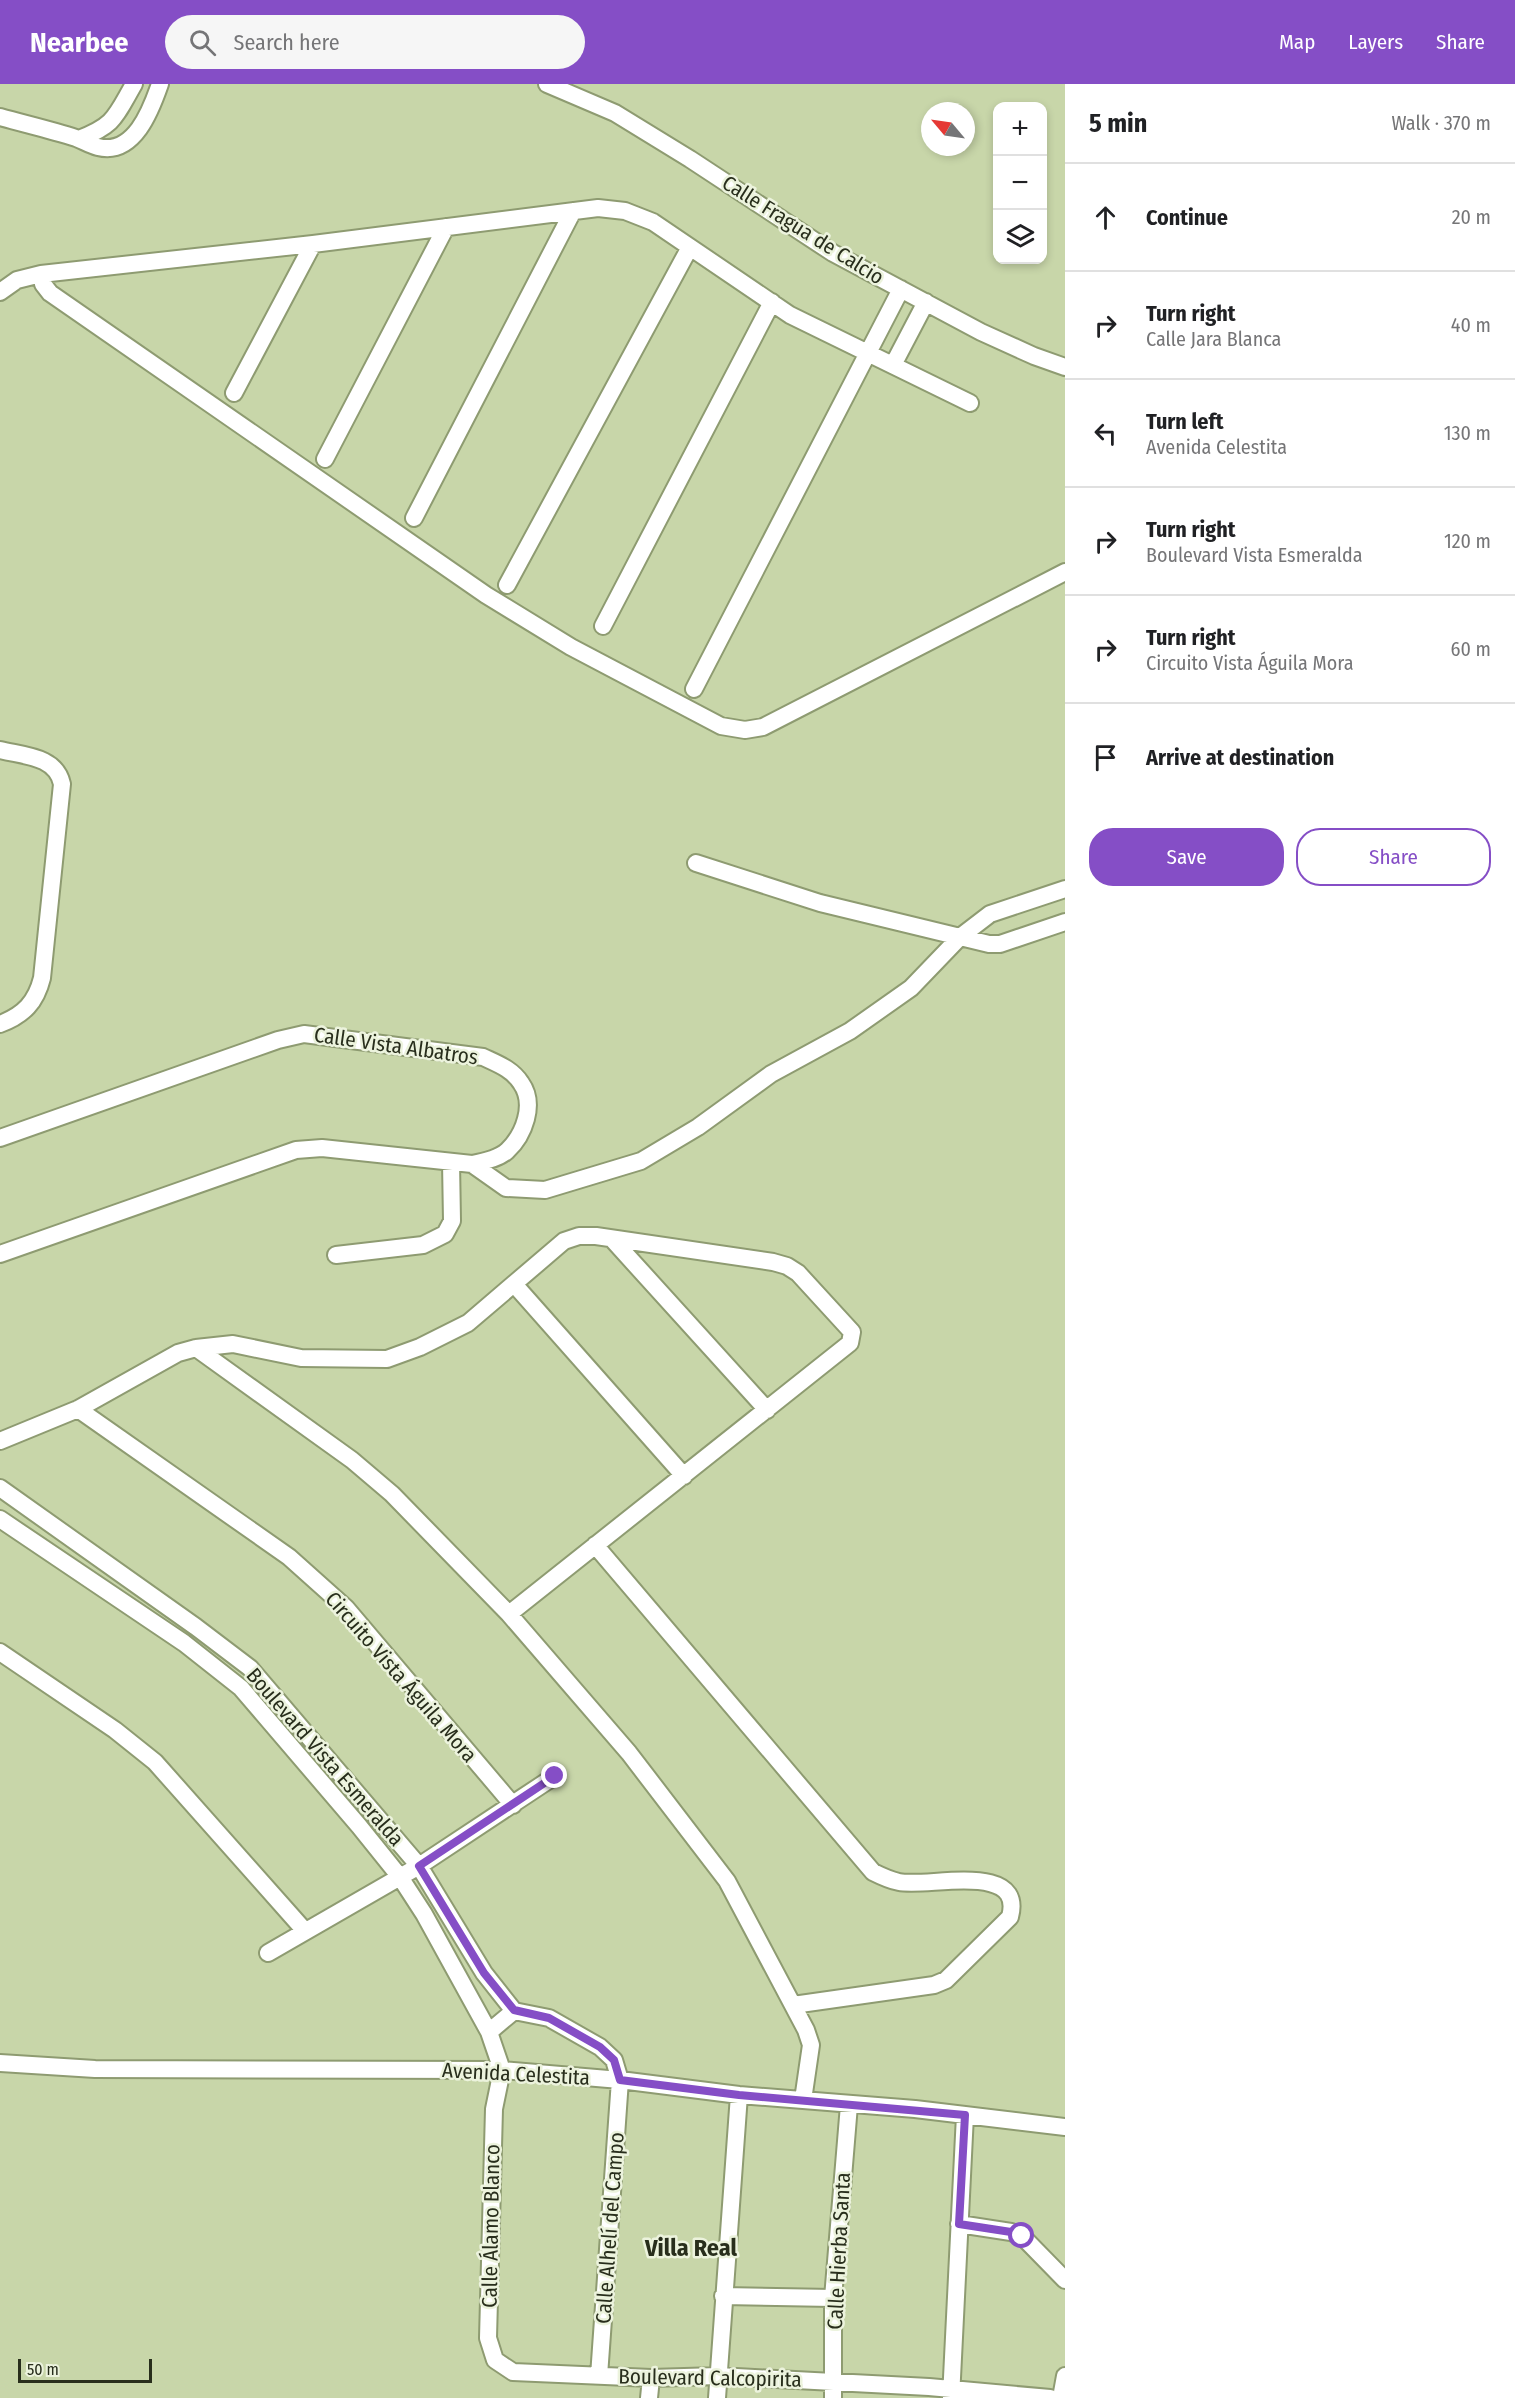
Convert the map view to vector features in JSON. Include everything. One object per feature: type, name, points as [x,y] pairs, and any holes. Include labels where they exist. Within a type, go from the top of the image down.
[{"type":"street","points":[[79,139],[98,132],[111,123],[134,84]]},
{"type":"street","points":[[0,117],[79,139],[99,148],[115,148],[129,140],[141,126],[160,84]]},
{"type":"street","name":"Calle Fragua de Calcio","points":[[547,84],[615,113],[690,159],[833,253],[992,337],[1065,367]]},
{"type":"street","points":[[0,292],[17,279],[41,274],[313,244],[598,208],[625,210],[653,222],[790,315],[970,403]]},
{"type":"street","points":[[414,518],[573,211]]},
{"type":"street","points":[[325,459],[446,227]]},
{"type":"street","points":[[234,393],[313,244]]},
{"type":"street","points":[[507,585],[690,247]]},
{"type":"street","points":[[41,274],[43,284],[50,293],[486,595],[572,647],[721,726],[745,730],[763,727],[1065,572]]},
{"type":"street","points":[[694,689],[901,289]]},
{"type":"street","points":[[603,626],[772,302]]},
{"type":"street","points":[[893,365],[926,302]]},
{"type":"street","points":[[0,750],[45,761],[54,766],[62,784],[42,978],[33,1003],[22,1013],[0,1024]]},
{"type":"street","points":[[696,863],[820,903],[988,944],[1000,944],[1065,922]]},
{"type":"street","points":[[472,1164],[507,1188],[544,1190],[641,1161],[698,1127],[771,1074],[850,1031],[903,994],[960,937],[990,914],[1065,889]]},
{"type":"street","name":"Calle Vista Albatros","points":[[0,1138],[278,1040],[304,1034],[483,1057],[509,1070],[522,1084],[528,1103],[526,1121],[516,1139],[506,1153],[487,1161],[472,1164],[322,1148],[296,1150],[0,1254]]},
{"type":"street","points":[[336,1255],[423,1245],[445,1234],[452,1221],[451,1162]]},
{"type":"street","points":[[0,1441],[78,1409],[178,1353],[196,1348],[232,1344],[300,1358],[387,1359],[420,1347],[468,1323],[564,1242],[579,1236],[774,1262],[798,1273],[852,1332],[850,1343],[509,1614]]},
{"type":"street","points":[[612,1239],[767,1410]]},
{"type":"street","points":[[514,1284],[684,1476]]},
{"type":"street","points":[[196,1348],[352,1460],[392,1494],[509,1614],[628,1753],[727,1881],[806,2030],[811,2045],[803,2100]]},
{"type":"street","name":"Circuito Vista Águila Mora","points":[[78,1409],[290,1557],[345,1608],[513,1805]]},
{"type":"street","name":"Boulevard Vista Esmeralda","points":[[0,1488],[250,1668],[419,1866],[484,1973],[514,2010]]},
{"type":"street","name":"Boulevard Vista Esmeralda","points":[[0,1519],[184,1643],[241,1688],[400,1877],[430,1924],[489,2032],[502,2070]]},
{"type":"street","points":[[595,1545],[873,1872],[900,1883],[985,1881],[1000,1886],[1010,1894],[1013,1905],[1010,1917],[946,1980],[934,1985],[793,2005]]},
{"type":"street","points":[[0,1652],[115,1730],[155,1762],[305,1931]]},
{"type":"street","points":[[268,1953],[419,1866],[555,1776]]},
{"type":"street","points":[[489,2032],[514,2010],[549,2018],[600,2047],[614,2060],[620,2080]]},
{"type":"street","name":"Avenida Celestita","points":[[0,2063],[95,2069],[502,2070],[620,2080],[739,2095],[965,2115],[1065,2127]]},
{"type":"street","name":"Calle Álamo Blanco","points":[[502,2070],[494,2109],[488,2338],[495,2360],[513,2372]]},
{"type":"street","name":"Calle Alhelí del Campo","points":[[599,2376],[620,2080]]},
{"type":"street","points":[[717,2398],[739,2095]]},
{"type":"street","name":"Calle Hierba Santa","points":[[834,2390],[833,2298],[849,2105]]},
{"type":"street","points":[[951,2393],[965,2115]]},
{"type":"street","points":[[959,2224],[1011,2232],[1022,2236],[1065,2280]]},
{"type":"street","points":[[723,2296],[833,2298]]},
{"type":"street","name":"Boulevard Calcopirita","points":[[513,2372],[651,2378],[718,2376],[834,2390],[1050,2398]]},
{"type":"street","points":[[1060,2398],[1065,2376]]},
{"type":"street","points":[[649,2398],[651,2378]]},
{"type":"district","name":"Villa Real","points":[[691,2248]]},
{"type":"route","points":[[555,1776],[419,1866],[484,1973],[514,2010],[549,2018],[600,2047],[614,2060],[620,2080],[739,2095],[965,2115],[959,2224],[1011,2232],[1022,2236]]}]
